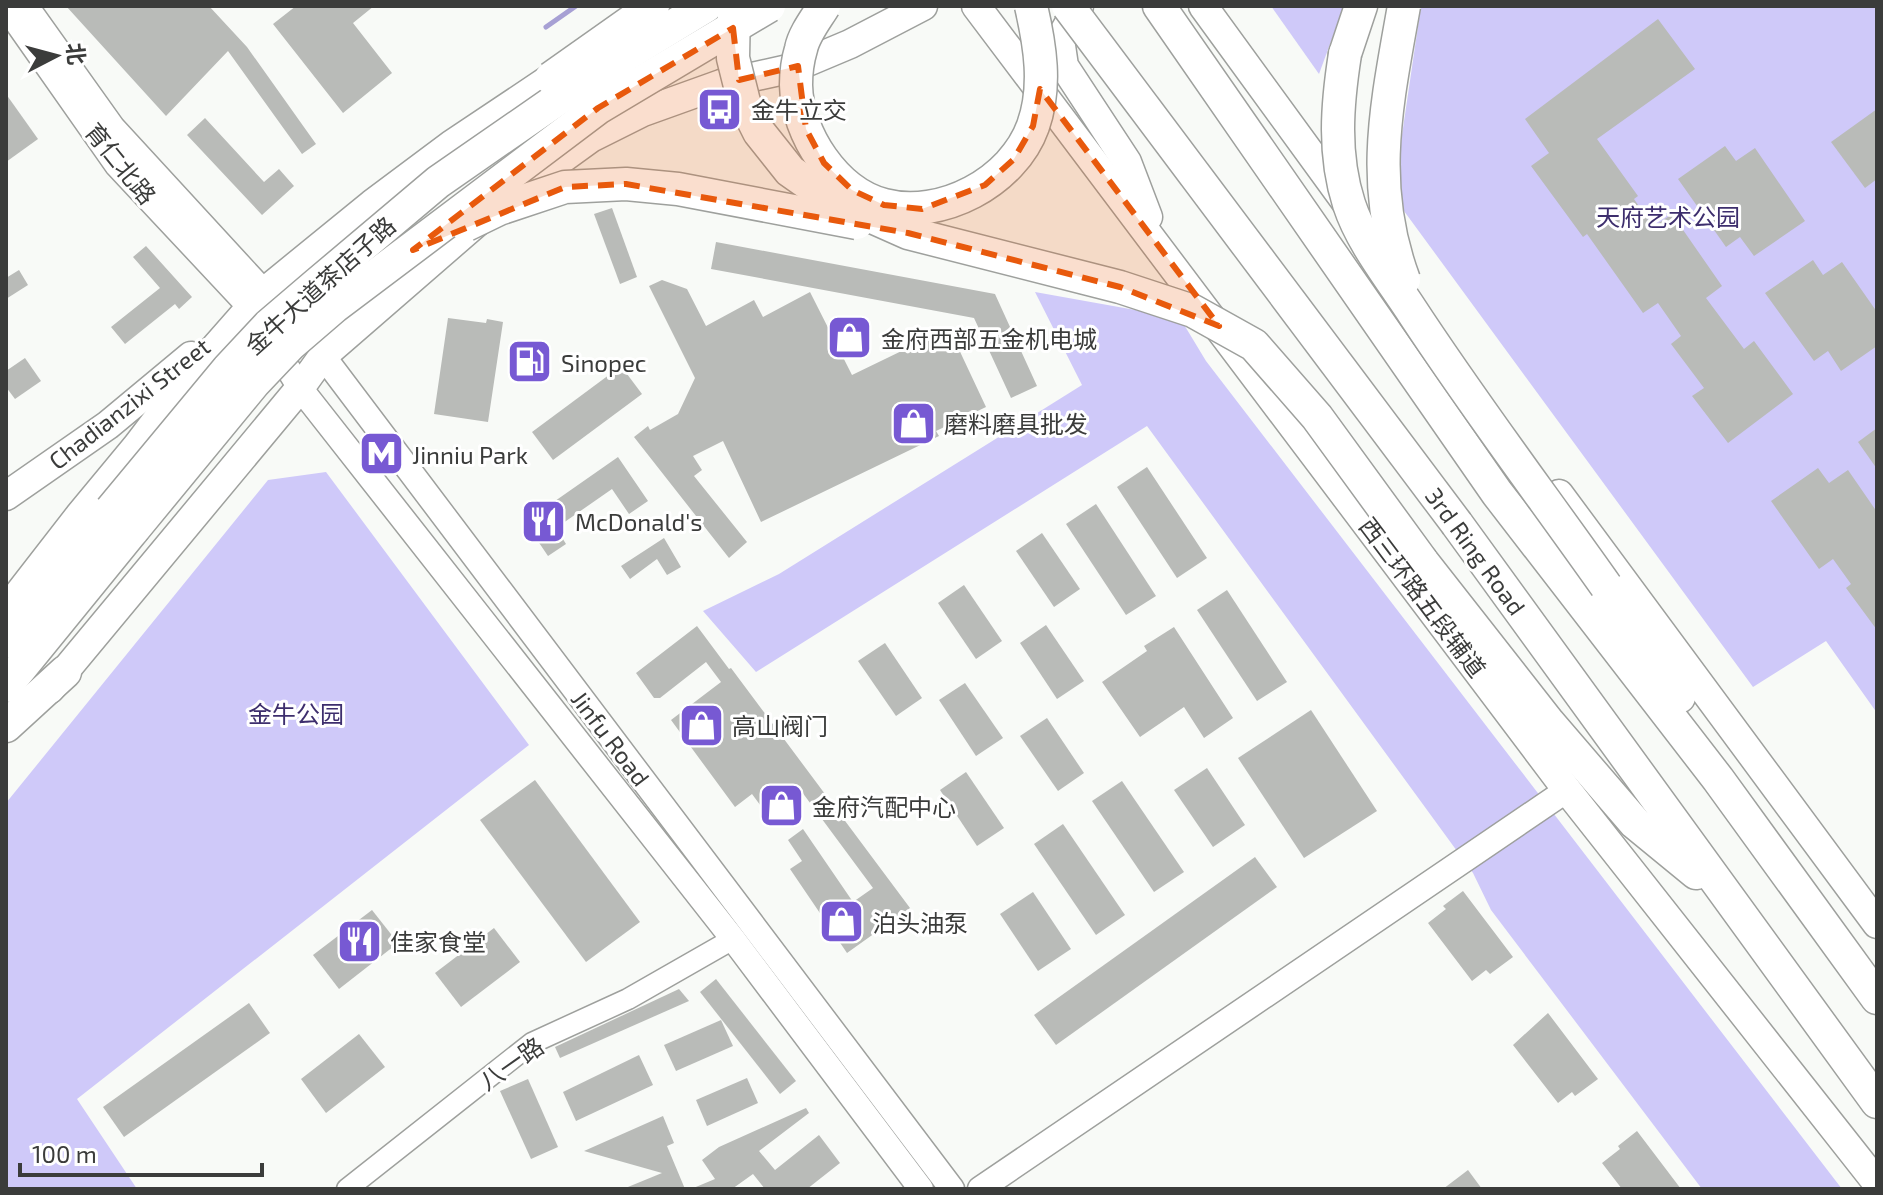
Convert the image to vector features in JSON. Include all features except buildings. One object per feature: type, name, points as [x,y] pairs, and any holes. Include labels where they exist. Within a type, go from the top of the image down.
[{"type":"highway","name":"金牛大道茶店子路","points":[[122,520],[228,369],[269,325],[438,182],[588,78],[706,6]]},
{"type":"highway","points":[[734,6],[733,58],[744,102],[759,132],[790,171],[827,197],[908,233]]},
{"type":"highway","name":"金牛大道茶店子路","points":[[6,642],[291,344],[334,307],[598,108],[769,6]]},
{"type":"highway","points":[[824,6],[801,45],[796,85],[806,129],[824,163],[852,190],[884,205],[922,209],[955,201],[985,185],[1014,159],[1033,126],[1041,81],[1040,42],[1031,6]]},
{"type":"highway","name":"3rd Ring Road","points":[[1068,6],[1457,524],[1877,1102]]},
{"type":"highway","points":[[1159,6],[1497,493],[1718,779],[1877,998]]},
{"type":"highway","points":[[1361,6],[1345,54],[1337,110],[1339,162],[1350,206],[1371,248],[1427,334],[1606,586],[1693,719],[1718,779]]},
{"type":"highway","points":[[1404,6],[1385,113],[1381,170],[1387,222],[1402,277],[1427,334]]},
{"type":"highway","points":[[438,182],[490,120],[643,11]]},
{"type":"highway","points":[[413,250],[499,209],[565,187],[626,184],[678,189],[908,233],[1120,287],[1193,311],[1254,345],[1317,417],[1422,561],[1549,723],[1635,823],[1731,902]]},
{"type":"highway","points":[[6,686],[122,520]]},
{"type":"highway","points":[[6,726],[65,672]]},
{"type":"main road","points":[[6,610],[191,375],[257,300],[372,204],[451,145],[664,6]]},
{"type":"main road","points":[[6,741],[300,388],[323,356],[490,211],[591,138],[643,112],[721,84],[793,68],[850,44],[923,6]]},
{"type":"main road","name":"西三环路五段辅道","points":[[976,6],[1567,790],[1877,1183]]},
{"type":"main road","points":[[1079,6],[1060,39],[1064,66],[1127,162],[1159,245]]},
{"type":"main road","points":[[1182,6],[1234,51]]},
{"type":"main road","points":[[1203,6],[1877,924]]},
{"type":"main road","name":"Jinfu Road","points":[[257,300],[323,356]]},
{"type":"main road","name":"Chadianzixi Street","points":[[6,496],[108,425],[257,300]]},
{"type":"street","points":[[26,6],[113,128],[257,300]]},
{"type":"street","name":"育仁北路","points":[[6,7],[117,165],[257,300]]},
{"type":"street","name":"Jinfu Road","points":[[257,300],[300,388],[733,939],[921,1189]]},
{"type":"street","name":"Jinfu Road","points":[[323,356],[952,1189]]},
{"type":"street","points":[[980,1189],[1567,790]]},
{"type":"street","name":"八一路","points":[[347,1189],[532,1043],[628,999],[733,939]]},
{"type":"highlighted area","points":[[733,28],[739,80],[798,66],[806,129],[824,163],[852,190],[884,205],[922,209],[985,185],[1014,159],[1033,126],[1040,89],[1219,326],[1120,287],[908,233],[626,184],[565,187],[413,250],[598,108]]},
{"type":"green space","points":[[1271,6],[1344,6],[1319,74]]},
{"type":"green space","name":"天府艺术公园","points":[[1421,6],[1877,6],[1877,713],[1826,641],[1753,687],[1393,196]]},
{"type":"green space","points":[[1035,292],[1180,318],[1206,361],[1842,1189],[1702,1189],[1491,910],[1473,873],[1147,426],[756,672],[703,611],[779,574],[1082,385]]},
{"type":"green space","name":"金牛公园","points":[[326,472],[529,745],[77,1099],[137,1189],[6,1189],[6,803],[268,480]]},
{"type":"waterway","points":[[546,27],[576,6]]},
{"type":"place","name":"金牛立交","points":[[720,109]]},
{"type":"place","name":"金府西部五金机电城","points":[[850,338]]},
{"type":"place","name":"Sinopec","points":[[530,362]]},
{"type":"place","name":"磨料磨具批发","points":[[913,423]]},
{"type":"place","name":"Jinniu Park","points":[[381,454]]},
{"type":"place","name":"McDonald's","points":[[544,521]]},
{"type":"place","name":"高山阀门","points":[[701,725]]},
{"type":"place","name":"金府汽配中心","points":[[781,806]]},
{"type":"place","name":"泊头油泵","points":[[841,922]]},
{"type":"place","name":"佳家食堂","points":[[359,941]]}]
